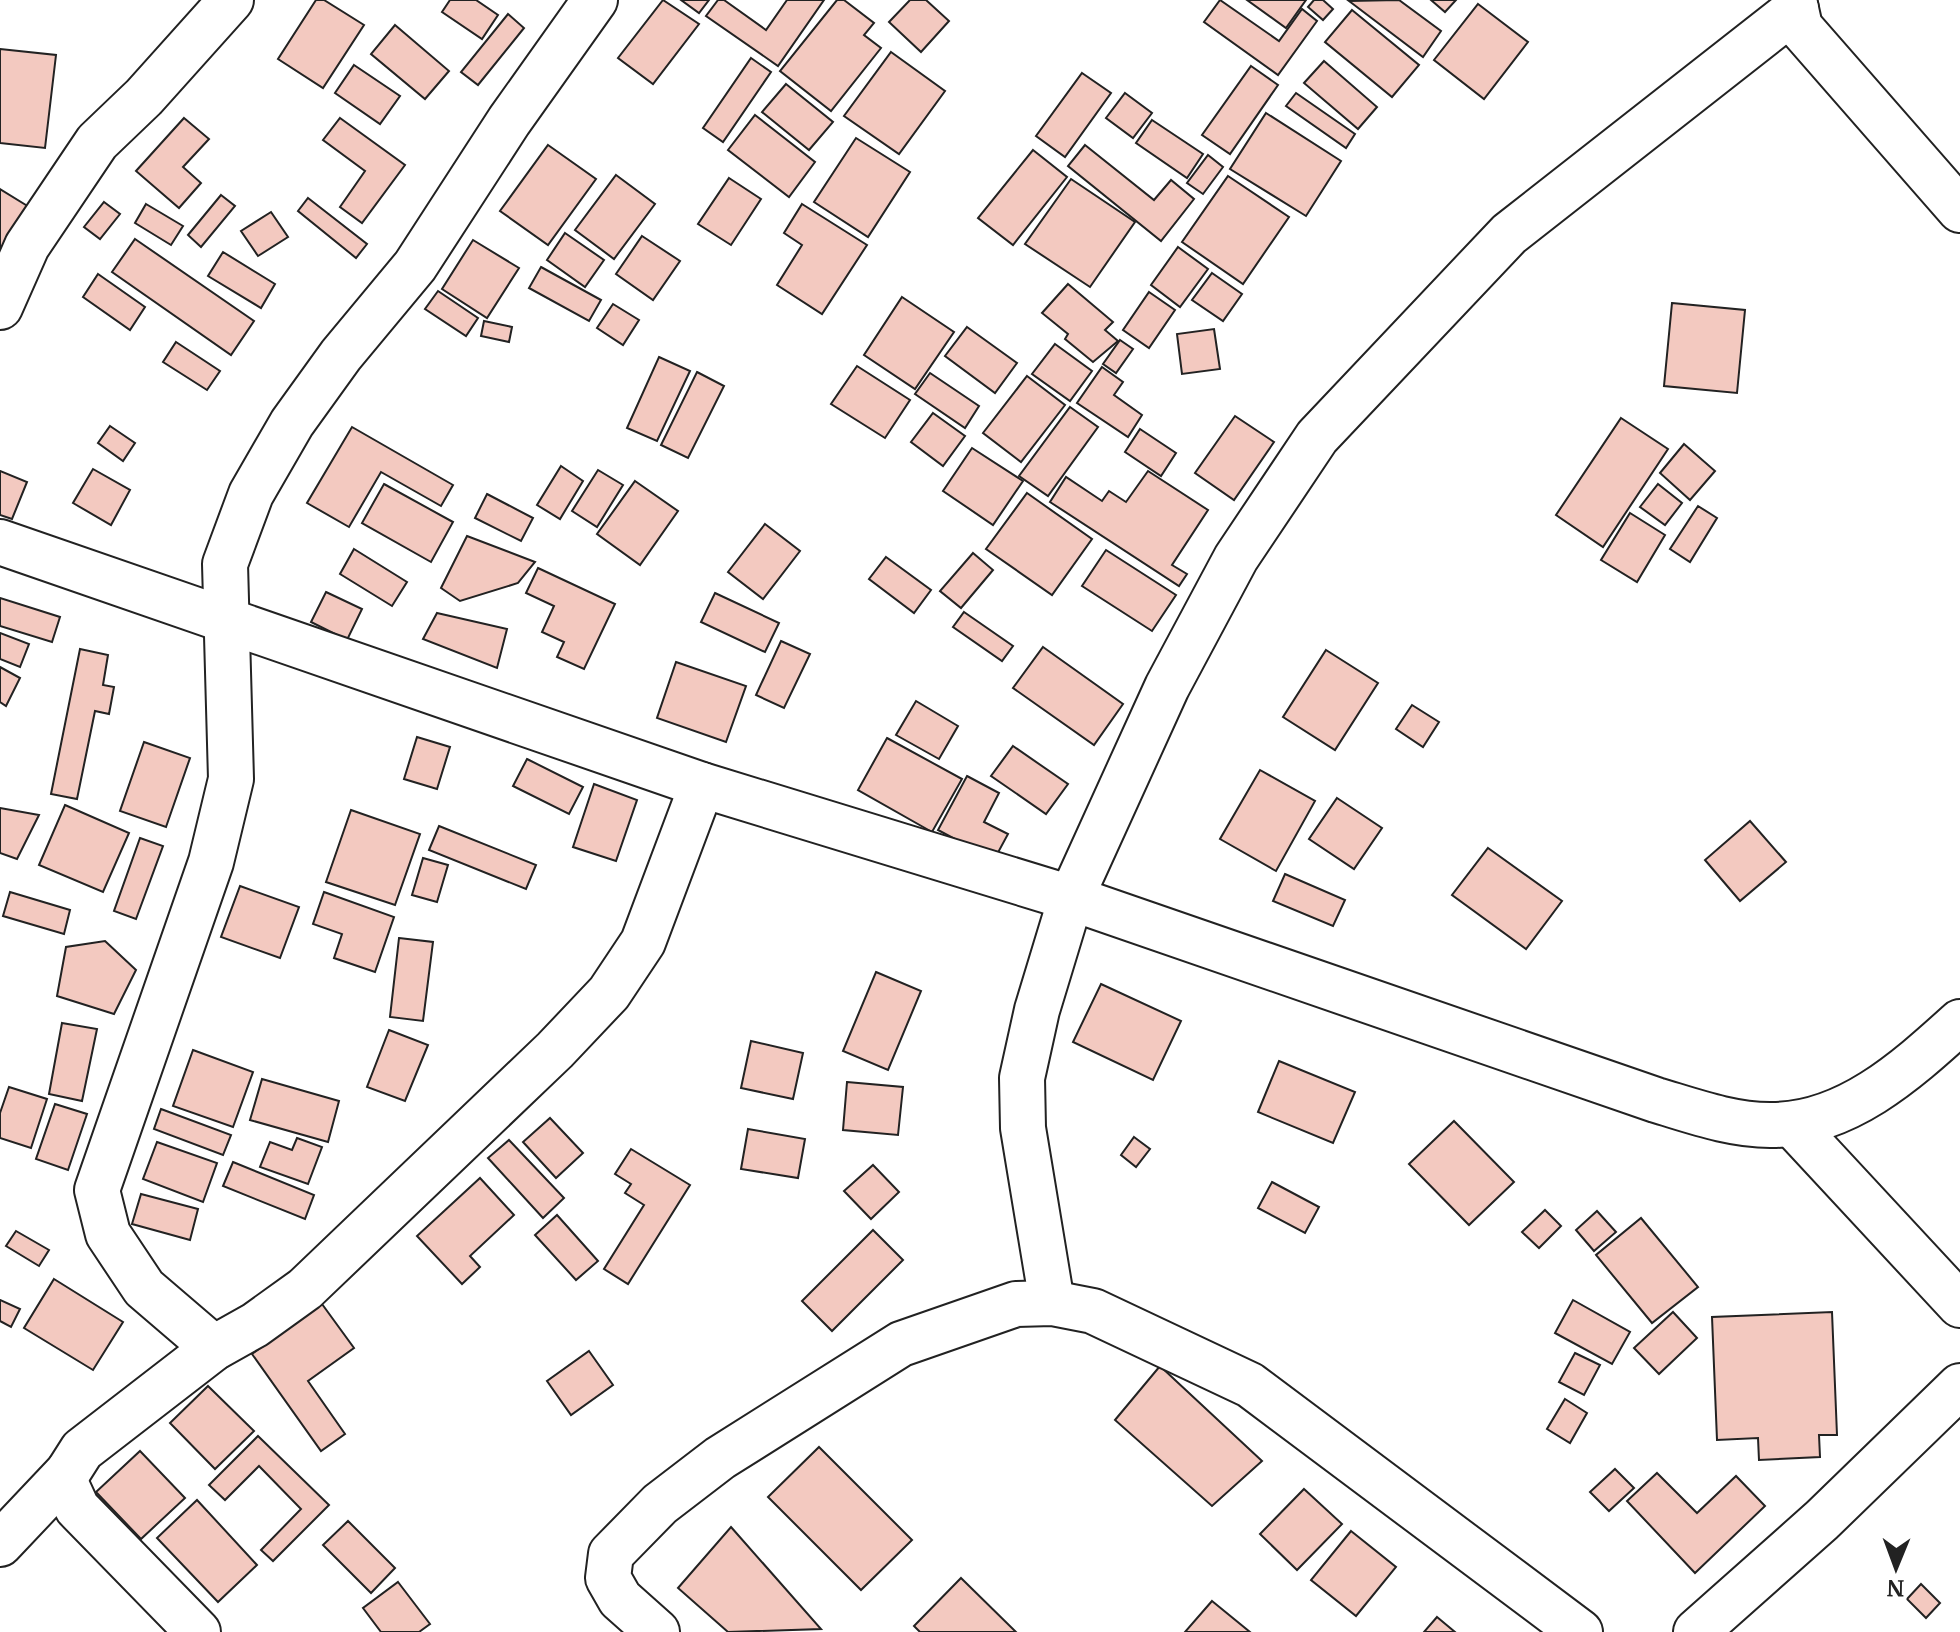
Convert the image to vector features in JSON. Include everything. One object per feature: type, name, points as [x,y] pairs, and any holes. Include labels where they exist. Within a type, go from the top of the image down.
[{"type":"street","points":[[0,307],[27,246],[97,142],[144,97],[231,0]]},
{"type":"street","points":[[214,1348],[144,1288],[108,1234],[97,1190],[211,862],[231,779],[225,564],[251,494],[292,423],[341,355],[415,266],[509,121],[595,0]]},
{"type":"street","points":[[1052,1303],[1023,1128],[1022,1078],[1037,1010],[1071,898],[1180,661],[1236,558],[1317,437],[1509,234],[1795,4],[1800,27],[1960,210]]},
{"type":"street","points":[[0,542],[702,785],[1071,898],[1656,1100],[1723,1120],[1792,1124],[1841,1109],[1876,1091],[1960,1022]]},
{"type":"street","points":[[0,1544],[68,1472],[82,1450],[214,1348],[255,1325],[305,1289],[555,1050],[609,993],[643,942],[702,785]]},
{"type":"street","points":[[1792,1124],[1960,1305]]},
{"type":"street","points":[[657,1632],[620,1599],[608,1578],[611,1554],[660,1504],[720,1458],[901,1344],[1016,1304],[1052,1303],[1093,1311],[1250,1385],[1580,1632]]},
{"type":"street","points":[[1696,1632],[1822,1520],[1960,1386]]},
{"type":"street","points":[[68,1472],[65,1482],[77,1508],[198,1632]]},
{"type":"building","points":[[316,0],[324,0],[364,25],[323,88],[278,59]]},
{"type":"building","points":[[450,0],[476,0],[498,15],[482,39],[442,12]]},
{"type":"building","points":[[663,0],[699,24],[653,84],[618,58]]},
{"type":"building","points":[[681,0],[709,0],[699,13]]},
{"type":"building","points":[[718,0],[724,0],[766,30],[787,0],[824,0],[778,66],[706,16]]},
{"type":"building","points":[[837,0],[844,0],[874,23],[864,35],[881,48],[831,111],[780,71]]},
{"type":"building","points":[[910,0],[926,0],[949,21],[921,52],[889,22]]},
{"type":"building","points":[[1220,0],[1279,41],[1302,9],[1317,21],[1278,75],[1204,22]]},
{"type":"building","points":[[1247,0],[1306,0],[1286,28]]},
{"type":"building","points":[[1314,0],[1323,0],[1333,9],[1323,20],[1308,7]]},
{"type":"building","points":[[1399,0],[1441,31],[1423,57],[1349,1]]},
{"type":"building","points":[[1431,0],[1456,0],[1445,12]]},
{"type":"building","points":[[1478,4],[1528,42],[1484,99],[1434,60]]},
{"type":"building","points":[[1352,10],[1419,65],[1392,97],[1325,42]]},
{"type":"building","points":[[508,14],[524,28],[478,85],[461,72]]},
{"type":"building","points":[[395,25],[449,71],[425,99],[371,54]]},
{"type":"building","points":[[0,49],[56,55],[45,148],[0,143]]},
{"type":"building","points":[[891,52],[945,91],[899,154],[844,116]]},
{"type":"building","points":[[751,58],[771,72],[723,142],[703,128]]},
{"type":"building","points":[[1324,61],[1377,107],[1358,129],[1304,83]]},
{"type":"building","points":[[354,65],[400,96],[380,124],[335,93]]},
{"type":"building","points":[[1251,66],[1278,85],[1230,154],[1202,135]]},
{"type":"building","points":[[1082,73],[1111,93],[1065,157],[1036,136]]},
{"type":"building","points":[[786,84],[833,122],[809,150],[762,112]]},
{"type":"building","points":[[1125,93],[1152,113],[1133,138],[1106,118]]},
{"type":"building","points":[[1296,93],[1355,134],[1346,148],[1286,106]]},
{"type":"building","points":[[1266,113],[1341,161],[1306,216],[1230,169]]},
{"type":"building","points":[[755,115],[815,162],[789,197],[728,150]]},
{"type":"building","points":[[184,118],[209,139],[183,167],[201,183],[179,208],[136,171]]},
{"type":"building","points":[[340,118],[405,165],[362,223],[340,207],[365,171],[323,140]]},
{"type":"building","points":[[1152,120],[1203,154],[1187,178],[1136,143]]},
{"type":"building","points":[[856,138],[910,172],[868,237],[814,202]]},
{"type":"building","points":[[548,145],[596,179],[548,245],[500,211]]},
{"type":"building","points":[[1085,145],[1154,200],[1171,180],[1194,199],[1161,241],[1068,166]]},
{"type":"building","points":[[1033,150],[1067,177],[1013,245],[978,218]]},
{"type":"building","points":[[1208,155],[1223,167],[1203,194],[1187,183]]},
{"type":"building","points":[[616,175],[655,204],[614,259],[575,230]]},
{"type":"building","points":[[1228,176],[1289,217],[1243,284],[1182,242]]},
{"type":"building","points":[[729,178],[761,199],[731,245],[698,224]]},
{"type":"building","points":[[1071,179],[1135,222],[1090,287],[1025,244]]},
{"type":"building","points":[[0,189],[34,210],[0,267]]},
{"type":"building","points":[[221,195],[235,206],[201,247],[188,235]]},
{"type":"building","points":[[308,198],[367,244],[356,258],[298,211]]},
{"type":"building","points":[[104,202],[120,214],[100,239],[84,227]]},
{"type":"building","points":[[146,204],[183,226],[171,245],[135,223]]},
{"type":"building","points":[[802,204],[867,245],[822,314],[777,285],[802,245],[784,233]]},
{"type":"building","points":[[271,212],[288,237],[258,256],[241,231]]},
{"type":"building","points":[[565,233],[604,260],[585,287],[547,260]]},
{"type":"building","points":[[642,236],[680,261],[653,300],[616,274]]},
{"type":"building","points":[[135,239],[254,321],[231,355],[112,272]]},
{"type":"building","points":[[473,240],[519,268],[487,318],[442,289]]},
{"type":"building","points":[[1178,247],[1208,269],[1180,307],[1151,285]]},
{"type":"building","points":[[223,252],[275,284],[261,308],[208,276]]},
{"type":"building","points":[[541,267],[601,300],[589,321],[529,288]]},
{"type":"building","points":[[1212,273],[1242,294],[1223,321],[1192,300]]},
{"type":"building","points":[[98,274],[145,307],[130,330],[83,297]]},
{"type":"building","points":[[1068,284],[1113,322],[1105,330],[1118,341],[1093,362],[1065,339],[1068,334],[1042,313]]},
{"type":"building","points":[[438,291],[478,318],[466,336],[425,309]]},
{"type":"building","points":[[1149,292],[1175,310],[1149,348],[1123,330]]},
{"type":"building","points":[[902,297],[954,332],[915,389],[864,355]]},
{"type":"building","points":[[1672,303],[1745,310],[1737,393],[1664,386]]},
{"type":"building","points":[[613,304],[639,320],[623,345],[597,328]]},
{"type":"building","points":[[484,321],[512,327],[509,342],[481,336]]},
{"type":"building","points":[[967,327],[1017,363],[995,393],[945,356]]},
{"type":"building","points":[[1214,329],[1220,369],[1182,374],[1177,334]]},
{"type":"building","points":[[1120,340],[1133,349],[1116,373],[1103,364]]},
{"type":"building","points":[[176,342],[220,371],[207,390],[163,362]]},
{"type":"building","points":[[1055,344],[1092,371],[1070,401],[1032,374]]},
{"type":"building","points":[[659,357],[690,371],[657,441],[627,428]]},
{"type":"building","points":[[857,366],[910,400],[885,438],[831,404]]},
{"type":"building","points":[[1102,367],[1123,382],[1114,395],[1142,415],[1128,437],[1077,403]]},
{"type":"building","points":[[697,372],[724,386],[688,458],[661,445]]},
{"type":"building","points":[[930,373],[979,406],[965,428],[915,394]]},
{"type":"building","points":[[1027,376],[1065,405],[1021,462],[983,433]]},
{"type":"building","points":[[1070,407],[1098,427],[1048,496],[1019,476]]},
{"type":"building","points":[[933,413],[965,436],[943,466],[911,442]]},
{"type":"building","points":[[1235,416],[1274,442],[1234,500],[1195,473]]},
{"type":"building","points":[[1621,418],[1668,449],[1603,547],[1556,515]]},
{"type":"building","points":[[110,426],[135,443],[123,461],[98,443]]},
{"type":"building","points":[[352,427],[453,485],[441,506],[381,472],[349,527],[307,503]]},
{"type":"building","points":[[1140,429],[1176,453],[1161,476],[1125,452]]},
{"type":"building","points":[[1684,444],[1715,471],[1690,500],[1660,473]]},
{"type":"building","points":[[972,448],[1023,481],[993,525],[943,491]]},
{"type":"building","points":[[561,466],[583,481],[560,519],[537,505]]},
{"type":"building","points":[[93,469],[130,490],[111,525],[73,503]]},
{"type":"building","points":[[598,470],[623,485],[597,527],[572,511]]},
{"type":"building","points":[[0,471],[27,482],[12,519],[0,515]]},
{"type":"building","points":[[1148,471],[1208,510],[1172,565],[1187,574],[1179,586],[1050,502],[1066,477],[1102,501],[1109,491],[1126,502]]},
{"type":"building","points":[[635,481],[678,511],[640,565],[597,534]]},
{"type":"building","points":[[384,484],[453,522],[431,562],[362,523]]},
{"type":"building","points":[[1658,484],[1682,503],[1665,525],[1640,507]]},
{"type":"building","points":[[1027,493],[1092,539],[1052,595],[986,549]]},
{"type":"building","points":[[487,494],[533,518],[521,541],[475,518]]},
{"type":"building","points":[[1698,506],[1717,518],[1690,562],[1670,549]]},
{"type":"building","points":[[1630,513],[1665,535],[1637,582],[1601,560]]},
{"type":"building","points":[[765,524],[800,551],[763,599],[728,572]]},
{"type":"building","points":[[467,536],[535,562],[518,583],[460,601],[441,588]]},
{"type":"building","points":[[354,549],[407,582],[392,606],[340,574]]},
{"type":"building","points":[[1106,550],[1176,595],[1152,631],[1082,586]]},
{"type":"building","points":[[973,553],[993,570],[961,608],[940,591]]},
{"type":"building","points":[[886,557],[931,590],[914,613],[869,579]]},
{"type":"building","points":[[538,568],[615,604],[584,669],[557,657],[564,642],[542,632],[554,606],[526,593]]},
{"type":"building","points":[[326,592],[362,609],[347,640],[311,622]]},
{"type":"building","points":[[715,593],[779,623],[765,652],[701,622]]},
{"type":"building","points":[[0,598],[60,617],[52,642],[0,626]]},
{"type":"building","points":[[964,612],[1013,646],[1002,661],[953,627]]},
{"type":"building","points":[[437,613],[507,629],[497,668],[423,639]]},
{"type":"building","points":[[0,633],[29,644],[20,667],[0,659]]},
{"type":"building","points":[[781,641],[810,654],[784,708],[756,695]]},
{"type":"building","points":[[1043,647],[1123,704],[1094,745],[1013,688]]},
{"type":"building","points":[[80,649],[108,655],[103,685],[114,687],[109,714],[95,711],[77,799],[51,794]]},
{"type":"building","points":[[1326,650],[1378,683],[1335,750],[1283,717]]},
{"type":"building","points":[[676,662],[746,686],[726,742],[657,718]]},
{"type":"building","points":[[0,667],[20,678],[6,706],[0,702]]},
{"type":"building","points":[[916,701],[958,726],[939,759],[896,735]]},
{"type":"building","points":[[1412,705],[1439,722],[1423,747],[1396,729]]},
{"type":"building","points":[[417,737],[450,747],[437,789],[404,779]]},
{"type":"building","points":[[887,738],[962,779],[932,832],[858,790]]},
{"type":"building","points":[[144,742],[190,758],[166,827],[120,811]]},
{"type":"building","points":[[1013,746],[1068,784],[1046,814],[991,776]]},
{"type":"building","points":[[527,759],[583,787],[569,814],[513,786]]},
{"type":"building","points":[[1260,770],[1315,801],[1276,871],[1220,839]]},
{"type":"building","points":[[967,776],[999,793],[984,822],[1008,834],[994,860],[938,830]]},
{"type":"building","points":[[594,784],[637,800],[616,861],[573,847]]},
{"type":"building","points":[[1337,798],[1382,828],[1354,869],[1309,839]]},
{"type":"building","points":[[65,805],[129,833],[103,892],[39,865]]},
{"type":"building","points":[[0,808],[39,815],[17,859],[0,853]]},
{"type":"building","points":[[351,810],[420,834],[395,905],[326,882]]},
{"type":"building","points":[[1750,821],[1786,862],[1740,901],[1705,860]]},
{"type":"building","points":[[439,826],[536,865],[526,889],[429,850]]},
{"type":"building","points":[[140,838],[163,846],[136,919],[114,911]]},
{"type":"building","points":[[1488,848],[1562,901],[1526,949],[1452,895]]},
{"type":"building","points":[[423,858],[448,865],[437,902],[412,895]]},
{"type":"building","points":[[1285,874],[1345,900],[1333,926],[1273,901]]},
{"type":"building","points":[[240,886],[299,907],[280,958],[221,937]]},
{"type":"building","points":[[10,892],[70,910],[64,934],[3,916]]},
{"type":"building","points":[[324,892],[394,917],[375,972],[334,958],[342,934],[313,924]]},
{"type":"building","points":[[399,938],[433,942],[423,1021],[390,1017]]},
{"type":"building","points":[[105,941],[136,970],[114,1014],[57,996],[66,947]]},
{"type":"building","points":[[876,972],[921,991],[888,1070],[843,1051]]},
{"type":"building","points":[[1101,984],[1181,1021],[1153,1080],[1073,1042]]},
{"type":"building","points":[[62,1023],[97,1029],[82,1101],[49,1094]]},
{"type":"building","points":[[389,1030],[428,1045],[405,1101],[367,1087]]},
{"type":"building","points":[[751,1041],[803,1053],[793,1099],[741,1088]]},
{"type":"building","points":[[193,1050],[253,1072],[233,1127],[173,1106]]},
{"type":"building","points":[[1279,1061],[1355,1092],[1333,1143],[1258,1112]]},
{"type":"building","points":[[262,1079],[339,1101],[328,1142],[250,1120]]},
{"type":"building","points":[[847,1082],[903,1087],[898,1135],[843,1130]]},
{"type":"building","points":[[9,1087],[47,1099],[31,1148],[0,1138],[0,1113]]},
{"type":"building","points":[[55,1104],[87,1114],[68,1170],[36,1159]]},
{"type":"building","points":[[161,1109],[231,1135],[223,1155],[154,1129]]},
{"type":"building","points":[[550,1118],[583,1153],[556,1178],[523,1142]]},
{"type":"building","points":[[1454,1121],[1514,1182],[1469,1225],[1409,1164]]},
{"type":"building","points":[[748,1129],[805,1139],[798,1178],[741,1169]]},
{"type":"building","points":[[1134,1137],[1150,1149],[1136,1167],[1121,1155]]},
{"type":"building","points":[[297,1138],[322,1147],[308,1184],[260,1167],[270,1142],[292,1150]]},
{"type":"building","points":[[509,1140],[564,1198],[543,1218],[488,1158]]},
{"type":"building","points":[[157,1142],[217,1163],[203,1202],[143,1179]]},
{"type":"building","points":[[631,1149],[690,1185],[628,1284],[604,1269],[644,1205],[625,1193],[631,1184],[615,1174]]},
{"type":"building","points":[[233,1162],[314,1195],[305,1219],[223,1186]]},
{"type":"building","points":[[873,1165],[899,1192],[871,1219],[844,1191]]},
{"type":"building","points":[[480,1178],[514,1215],[470,1256],[480,1267],[462,1284],[417,1236]]},
{"type":"building","points":[[1272,1182],[1319,1207],[1305,1233],[1258,1208]]},
{"type":"building","points":[[141,1194],[198,1209],[190,1240],[132,1224]]},
{"type":"building","points":[[1545,1210],[1561,1226],[1539,1248],[1522,1232]]},
{"type":"building","points":[[1597,1211],[1616,1232],[1594,1251],[1576,1230]]},
{"type":"building","points":[[557,1215],[598,1261],[576,1280],[535,1235]]},
{"type":"building","points":[[1641,1218],[1698,1287],[1652,1323],[1596,1255]]},
{"type":"building","points":[[873,1230],[903,1260],[832,1331],[802,1301]]},
{"type":"building","points":[[16,1231],[49,1250],[39,1266],[6,1246]]},
{"type":"building","points":[[54,1279],[123,1322],[93,1370],[24,1328]]},
{"type":"building","points":[[0,1300],[20,1309],[11,1327],[0,1321]]},
{"type":"building","points":[[1573,1300],[1630,1332],[1612,1364],[1555,1333]]},
{"type":"building","points":[[322,1304],[354,1348],[308,1381],[345,1434],[321,1451],[252,1354]]},
{"type":"building","points":[[1673,1312],[1697,1338],[1659,1374],[1634,1348]]},
{"type":"building","points":[[1832,1312],[1837,1435],[1819,1435],[1820,1457],[1759,1460],[1758,1438],[1717,1440],[1712,1317]]},
{"type":"building","points":[[589,1351],[613,1385],[571,1415],[547,1381]]},
{"type":"building","points":[[1575,1353],[1600,1365],[1584,1395],[1559,1382]]},
{"type":"building","points":[[1160,1366],[1262,1461],[1212,1506],[1115,1420]]},
{"type":"building","points":[[208,1386],[254,1431],[215,1469],[170,1423]]},
{"type":"building","points":[[1565,1399],[1587,1413],[1570,1443],[1547,1429]]},
{"type":"building","points":[[258,1436],[329,1505],[273,1561],[261,1550],[301,1509],[259,1466],[225,1500],[209,1485]]},
{"type":"building","points":[[819,1447],[912,1540],[861,1590],[768,1497]]},
{"type":"building","points":[[140,1451],[185,1498],[141,1539],[96,1492]]},
{"type":"building","points":[[1615,1469],[1634,1488],[1609,1511],[1590,1492]]},
{"type":"building","points":[[1657,1473],[1697,1513],[1736,1476],[1765,1506],[1695,1573],[1627,1501]]},
{"type":"building","points":[[1304,1489],[1342,1524],[1297,1570],[1260,1534]]},
{"type":"building","points":[[197,1500],[257,1565],[218,1602],[157,1538]]},
{"type":"building","points":[[348,1521],[395,1568],[371,1593],[323,1545]]},
{"type":"building","points":[[731,1527],[821,1629],[728,1632],[678,1588]]},
{"type":"building","points":[[1351,1531],[1396,1567],[1356,1616],[1311,1580]]},
{"type":"building","points":[[961,1578],[1016,1632],[920,1632],[914,1626]]},
{"type":"building","points":[[398,1582],[430,1624],[419,1632],[381,1632],[363,1608]]},
{"type":"building","points":[[1921,1584],[1940,1603],[1926,1618],[1907,1599]]},
{"type":"building","points":[[1212,1601],[1250,1632],[1185,1632]]},
{"type":"building","points":[[1437,1617],[1455,1632],[1424,1632]]}]
